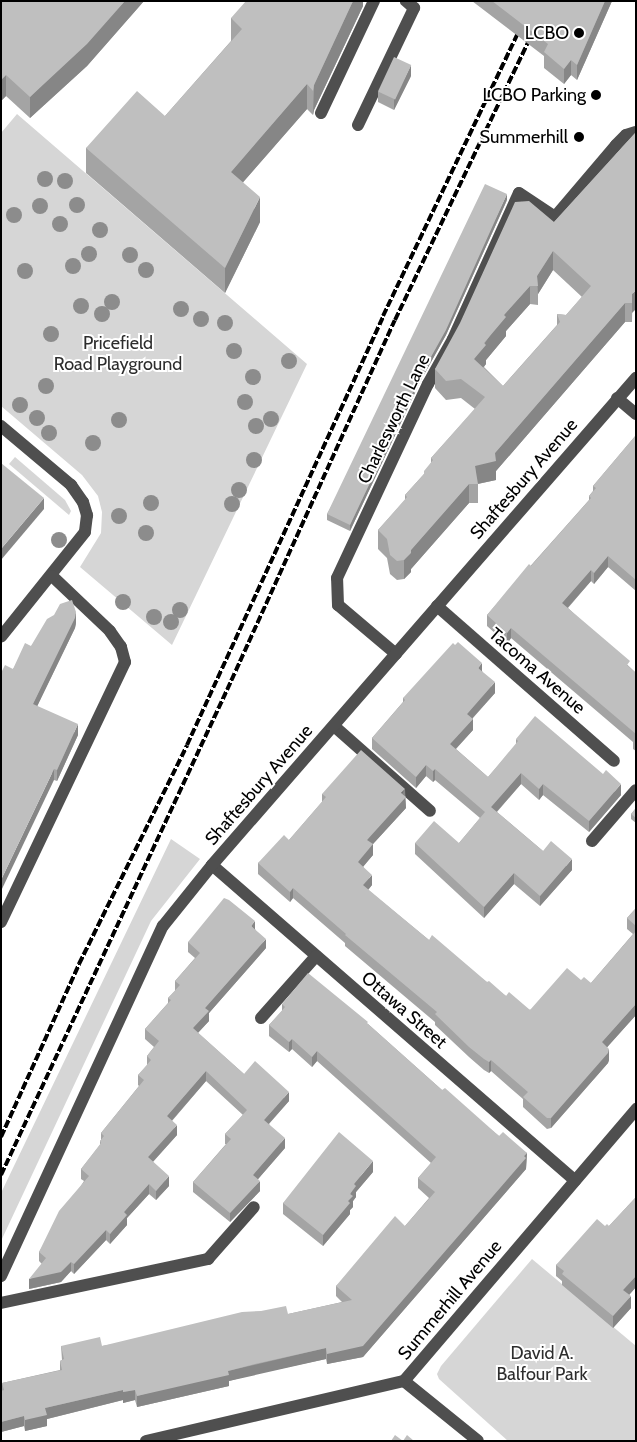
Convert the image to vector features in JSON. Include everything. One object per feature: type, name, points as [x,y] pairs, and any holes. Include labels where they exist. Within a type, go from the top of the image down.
[{"type":"street","points":[[321,113],[374,1]]},
{"type":"street","points":[[358,125],[414,8],[406,1]]},
{"type":"street","name":"Charlesworth Lane","points":[[396,654],[338,605],[337,578],[428,384],[453,339],[519,193],[555,217],[616,145],[626,135],[636,132]]},
{"type":"street","name":"Shaftesbury Avenue","points":[[1,1276],[163,926],[212,865],[636,378]]},
{"type":"street","points":[[617,398],[636,414]]},
{"type":"street","points":[[1,426],[71,485],[83,502],[86,515],[86,532],[1,637]]},
{"type":"street","points":[[1,922],[125,662],[121,647],[110,631],[52,576]]},
{"type":"street","name":"Tacoma Avenue","points":[[437,606],[614,761]]},
{"type":"street","points":[[334,726],[430,811]]},
{"type":"street","points":[[592,841],[636,790]]},
{"type":"street","name":"Ottawa Street","points":[[212,865],[575,1180]]},
{"type":"street","points":[[261,1018],[316,956]]},
{"type":"street","name":"Summerhill Avenue","points":[[146,1441],[404,1381],[636,1109]]},
{"type":"street","points":[[1,1303],[208,1259],[254,1207]]},
{"type":"street","points":[[404,1381],[478,1441]]},
{"type":"green space","name":"Pricefield Road Playground","points":[[17,114],[307,364],[172,645],[80,567],[101,533],[102,512],[98,496],[82,475],[1,406],[1,133]]},
{"type":"green space","points":[[15,457],[65,500],[71,511],[69,515],[9,464]]},
{"type":"green space","points":[[171,839],[200,859],[151,921],[1,1241],[1,1193]]},
{"type":"green space","name":"David A. Balfour Park","points":[[532,1259],[636,1346],[636,1441],[508,1441],[439,1379],[437,1374],[441,1366]]},
{"type":"building","points":[[1,1],[125,1],[87,44],[30,97],[6,75],[1,80]]},
{"type":"building","points":[[246,1],[353,1],[314,85],[313,91],[307,84],[231,172],[260,197],[225,268],[86,148],[137,91],[165,116],[242,29],[231,18]]},
{"type":"building","name":"LCBO","points":[[492,1],[605,1],[577,65],[571,60],[564,69],[544,52],[548,44]]},
{"type":"building","points":[[394,57],[411,65],[395,99],[378,91]]},
{"type":"building","points":[[636,132],[636,290],[632,294],[632,303],[625,303],[495,453],[496,461],[475,466],[478,484],[469,484],[411,550],[411,553],[404,560],[397,561],[390,555],[387,539],[378,530],[424,474],[424,471],[433,460],[431,458],[485,397],[461,379],[446,381],[435,369],[460,323],[515,202],[529,201],[554,222]],"holes":[[[553,251],[591,286],[566,315],[557,314],[560,322],[503,386],[474,359],[486,345],[484,343],[506,317],[504,315],[530,286],[538,286],[537,276]]]},
{"type":"building","points":[[485,184],[507,194],[446,330],[421,375],[350,525],[327,514]]},
{"type":"building","points":[[636,435],[636,580],[608,556],[594,573],[591,570],[562,603],[630,661],[627,665],[636,673],[636,734],[511,628],[507,633],[487,615],[529,564],[531,566],[591,498],[589,496],[596,488],[593,486]]},
{"type":"building","points":[[1,463],[44,498],[1,549]]},
{"type":"building","points":[[72,600],[76,612],[75,618],[33,704],[78,724],[57,770],[54,769],[1,880],[1,673],[5,665],[13,669],[25,643],[31,646],[47,619],[54,615],[60,604]]},
{"type":"building","points":[[458,642],[482,663],[478,668],[495,682],[467,714],[473,719],[450,744],[488,777],[518,741],[516,739],[535,716],[603,774],[606,770],[621,784],[589,821],[543,784],[539,789],[521,773],[491,807],[543,851],[551,841],[572,859],[540,896],[514,873],[484,907],[415,843],[434,821],[459,843],[485,812],[435,769],[433,771],[426,765],[416,777],[372,738],[405,700],[403,698],[453,643],[455,645]]},
{"type":"building","points":[[361,750],[405,789],[401,793],[406,797],[367,840],[373,844],[358,862],[372,875],[363,885],[429,940],[432,935],[506,996],[509,992],[530,1010],[567,968],[581,980],[584,977],[591,983],[636,931],[636,1004],[602,1042],[609,1049],[608,1053],[551,1118],[547,1118],[523,1097],[528,1092],[491,1060],[489,1062],[469,1047],[435,1014],[437,1012],[345,935],[293,888],[290,892],[258,863],[284,835],[289,840],[326,797],[322,794]]},
{"type":"building","points":[[636,808],[636,818],[631,814]]},
{"type":"building","points":[[224,898],[255,921],[251,926],[266,939],[205,1008],[209,1011],[193,1028],[244,1074],[255,1061],[289,1092],[264,1120],[285,1138],[253,1175],[260,1181],[230,1213],[193,1182],[231,1139],[225,1134],[247,1110],[206,1071],[167,1116],[177,1125],[148,1157],[169,1176],[156,1191],[149,1184],[124,1212],[127,1215],[110,1234],[106,1230],[74,1264],[71,1262],[61,1272],[29,1279],[46,1258],[39,1252],[59,1211],[89,1176],[81,1169],[101,1143],[100,1141],[104,1136],[101,1133],[144,1080],[138,1075],[151,1060],[147,1056],[159,1041],[145,1029],[171,1000],[168,998],[180,985],[175,981],[200,953],[188,942]]},
{"type":"building","points":[[636,908],[636,926],[627,918]]},
{"type":"building","points":[[308,973],[368,1022],[442,1090],[445,1088],[499,1136],[503,1132],[527,1153],[524,1156],[526,1158],[363,1346],[327,1354],[326,1348],[228,1371],[229,1375],[137,1396],[135,1390],[123,1392],[123,1390],[45,1408],[47,1415],[25,1420],[24,1416],[1,1422],[1,1391],[4,1390],[2,1383],[62,1370],[60,1361],[64,1359],[61,1346],[100,1337],[102,1346],[242,1312],[261,1311],[286,1306],[288,1314],[352,1300],[336,1286],[395,1216],[405,1226],[435,1192],[418,1178],[436,1157],[317,1051],[312,1057],[292,1039],[289,1042],[269,1025],[285,1007],[282,1004]]},
{"type":"building","points":[[339,1132],[373,1161],[354,1184],[356,1186],[350,1194],[353,1196],[348,1201],[350,1203],[323,1235],[283,1203]]},
{"type":"building","points":[[636,1197],[636,1276],[623,1290],[631,1296],[613,1316],[562,1274],[564,1271],[556,1265],[597,1219],[605,1226],[607,1224],[609,1226]]},
{"type":"building","points":[[395,1435],[403,1441],[391,1441]]},
{"type":"building","points":[[407,1435],[414,1441],[403,1441]]},
{"type":"railway","points":[[1,1137],[79,964],[187,745],[383,316],[533,1]]},
{"type":"railway","points":[[1,1175],[227,690],[395,320],[534,30]]},
{"type":"place","name":"LCBO","points":[[579,33]]},
{"type":"place","name":"LCBO Parking","points":[[596,95]]},
{"type":"place","name":"Summerhill","points":[[579,137]]}]
